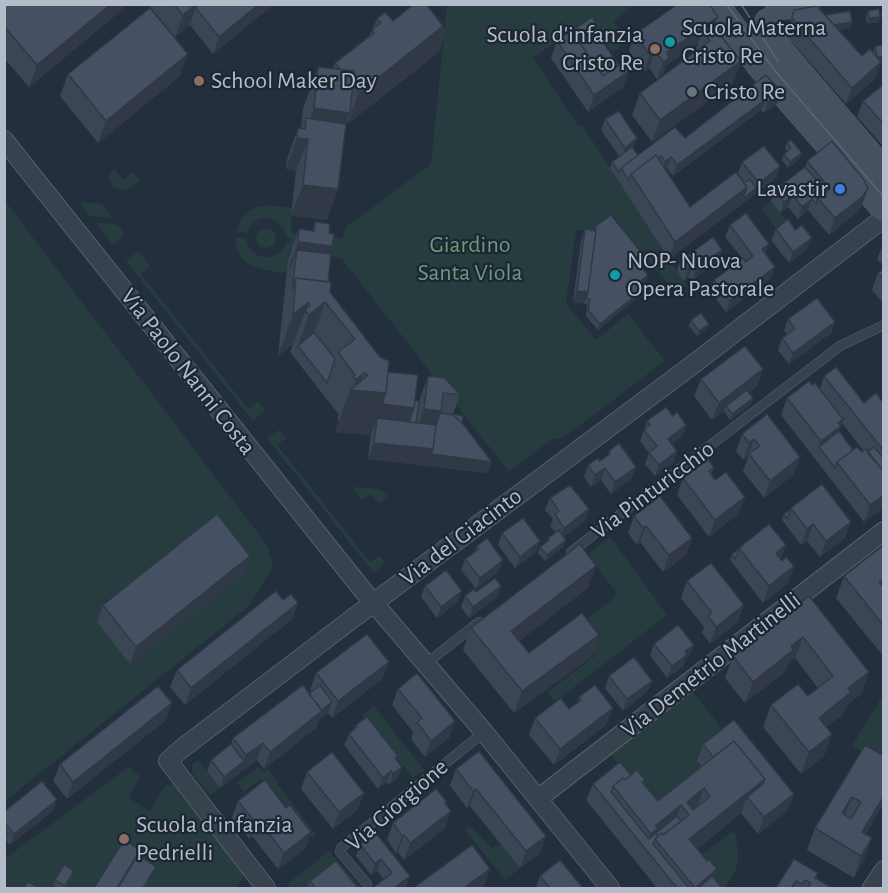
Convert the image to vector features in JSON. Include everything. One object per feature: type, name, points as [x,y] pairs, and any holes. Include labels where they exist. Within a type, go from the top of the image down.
[{"type":"main road","points":[[721,12],[736,26],[748,29],[755,28],[775,11],[806,4]]},
{"type":"main road","points":[[775,11],[772,38],[782,53],[884,172]]},
{"type":"main road","points":[[721,12],[759,64],[884,208]]},
{"type":"street","name":"Via Paolo Nanni Costa","points":[[4,140],[373,603]]},
{"type":"street","name":"Via del Giacinto","points":[[266,888],[168,761],[373,603],[696,363],[884,218]]},
{"type":"street","name":"Via Demetrio Martinelli","points":[[539,798],[884,531]]},
{"type":"street","points":[[373,603],[539,798],[610,888]]},
{"type":"street","points":[[873,888],[884,870]]},
{"type":"lane","name":"Via Pinturicchio","points":[[558,562],[840,346],[884,325]]},
{"type":"lane","points":[[426,663],[483,620]]},
{"type":"lane","name":"Via Giorgione","points":[[367,884],[340,852],[341,848],[484,732]]},
{"type":"green space","name":"Giardino Santa Viola","points":[[447,5],[634,5],[613,21],[627,41],[613,52],[586,20],[533,58],[578,126],[582,125],[687,286],[679,289],[669,285],[614,217],[594,231],[576,230],[566,304],[596,340],[628,314],[665,361],[563,438],[552,439],[509,472],[341,258],[289,251],[287,273],[269,271],[252,266],[240,256],[235,237],[246,239],[253,252],[258,255],[271,257],[277,254],[286,243],[290,243],[290,238],[287,237],[280,224],[274,220],[261,219],[255,221],[247,233],[236,232],[240,222],[251,210],[274,206],[292,208],[291,233],[342,238],[347,226],[431,164]]},
{"type":"green space","points":[[114,169],[123,180],[132,172],[140,181],[127,190],[113,187],[108,178]]},
{"type":"green space","points":[[5,201],[267,545],[273,566],[249,606],[5,801]]},
{"type":"green space","points":[[771,201],[798,236],[780,233],[761,209]]},
{"type":"green space","points":[[81,202],[102,204],[112,218],[90,216]]},
{"type":"green space","points":[[97,224],[118,225],[123,231],[123,236],[113,245]]},
{"type":"green space","points":[[266,228],[273,231],[276,238],[273,245],[266,248],[259,245],[256,238],[259,231]]},
{"type":"green space","points":[[137,252],[150,266],[141,274],[248,409],[258,402],[265,410],[253,421],[126,261]]},
{"type":"green space","points":[[279,430],[286,438],[277,445],[370,562],[380,556],[385,563],[374,573],[267,438]]},
{"type":"green space","points":[[354,487],[378,489],[389,496],[379,503],[371,494],[362,500],[353,489]]},
{"type":"green space","points":[[610,537],[667,615],[555,702],[547,692],[595,656],[574,629],[615,597],[616,592],[590,558],[590,553]]},
{"type":"green space","points":[[692,691],[728,736],[697,761],[702,767],[653,806],[610,754]]},
{"type":"green space","points":[[883,695],[883,749],[877,760],[852,746]]},
{"type":"green space","points":[[374,706],[424,770],[413,778],[362,715]]},
{"type":"green space","points":[[198,760],[220,788],[210,796],[192,773],[192,765]]},
{"type":"green space","name":"Scuola d'infanzia Pedrielli","points":[[130,766],[133,772],[141,776],[128,798],[150,811],[165,786],[173,784],[179,789],[245,874],[236,888],[5,888],[4,859]]},
{"type":"green space","points":[[259,766],[264,772],[268,769],[316,835],[312,838],[272,787],[269,789],[261,779],[244,792],[237,783]]},
{"type":"green space","points":[[470,826],[492,848],[501,844],[520,868],[505,880],[465,830]]},
{"type":"green space","points":[[731,832],[736,834],[738,862],[725,888],[721,887],[700,860],[702,855]]},
{"type":"green space","points":[[329,851],[361,888],[290,888],[287,884]]},
{"type":"building","points":[[4,4],[111,4],[37,65],[4,26]]},
{"type":"building","points":[[174,4],[196,4],[183,15]]},
{"type":"building","points":[[197,4],[259,4],[219,37],[196,8]]},
{"type":"building","points":[[414,4],[426,4],[443,26],[359,93],[353,85],[354,71],[341,70],[335,63],[374,33],[372,30],[381,23],[377,19],[385,12],[393,21]]},
{"type":"building","points":[[678,4],[709,4],[718,17],[667,52],[669,58],[663,62],[655,51],[650,55],[635,34]]},
{"type":"building","points":[[817,6],[862,56],[870,49],[881,62],[852,88],[792,18],[794,10]]},
{"type":"building","points":[[150,8],[188,54],[106,121],[68,74]]},
{"type":"building","points":[[879,9],[880,17],[869,18],[868,11]]},
{"type":"building","points":[[850,11],[852,22],[834,25],[825,15]]},
{"type":"building","points":[[592,17],[597,25],[577,39],[603,76],[623,62],[629,71],[594,95],[557,41]]},
{"type":"building","points":[[711,24],[741,61],[660,120],[640,93],[710,41],[703,30]]},
{"type":"building","points":[[595,31],[619,65],[603,76],[579,42]]},
{"type":"building","points":[[884,45],[884,56],[877,57],[875,46]]},
{"type":"building","points":[[318,67],[354,71],[350,113],[314,108]]},
{"type":"building","points":[[766,75],[781,92],[768,102],[766,99],[677,165],[671,157],[665,162],[661,156],[658,158],[656,155],[631,174],[629,180],[621,168],[675,127],[685,138]]},
{"type":"building","points":[[884,84],[884,124],[863,101]]},
{"type":"building","points":[[619,111],[637,138],[625,148],[605,119]]},
{"type":"building","points":[[306,118],[346,124],[338,189],[303,185],[308,139],[297,138],[298,128],[305,129]]},
{"type":"building","points":[[791,140],[802,153],[790,162],[784,154],[791,148],[787,143]]},
{"type":"building","points":[[832,141],[868,188],[863,196],[835,218],[818,198],[830,189],[807,161]]},
{"type":"building","points":[[764,146],[780,166],[759,183],[742,162]]},
{"type":"building","points":[[632,147],[638,155],[621,168],[619,173],[612,162]]},
{"type":"building","points":[[656,155],[690,207],[736,172],[747,187],[675,242],[631,174]]},
{"type":"building","points":[[805,167],[826,192],[818,198],[816,204],[812,199],[802,207],[793,195],[784,202],[775,190]]},
{"type":"building","points":[[750,179],[756,188],[743,199],[747,187],[744,183]]},
{"type":"building","points":[[746,213],[769,244],[762,249],[775,267],[730,301],[714,280],[743,258],[746,262],[753,256],[730,225]]},
{"type":"building","name":"NOP- Nuova Opera Pastorale","points":[[611,215],[646,258],[639,264],[648,275],[636,285],[641,291],[600,324],[588,310],[590,299],[586,298],[596,226]]},
{"type":"building","points":[[788,219],[795,230],[802,225],[812,238],[793,252],[776,229]]},
{"type":"building","points":[[315,222],[330,224],[329,233],[334,234],[332,246],[298,242],[299,229],[314,231]]},
{"type":"building","points":[[585,229],[596,231],[588,292],[577,291]]},
{"type":"building","points":[[713,237],[722,250],[696,269],[693,265],[688,269],[681,260]]},
{"type":"building","points":[[297,250],[331,254],[328,282],[296,278],[292,289]]},
{"type":"building","points":[[884,269],[884,280],[878,273]]},
{"type":"building","points":[[296,278],[331,282],[330,292],[380,357],[389,361],[386,393],[350,390],[368,375],[364,373],[356,380],[353,376],[355,375],[338,352],[355,339],[325,302],[309,315],[305,310],[310,306],[309,302],[293,314]]},
{"type":"building","points":[[817,298],[835,322],[793,353],[782,338],[795,329],[788,319]]},
{"type":"building","points":[[701,313],[709,324],[699,331],[691,320]]},
{"type":"building","points":[[314,332],[335,359],[327,383],[298,346]]},
{"type":"building","points":[[745,346],[763,369],[719,403],[701,379]]},
{"type":"building","points":[[836,367],[864,403],[876,393],[884,404],[884,451],[824,376]]},
{"type":"building","points":[[388,372],[418,375],[414,408],[382,404],[386,393]]},
{"type":"building","points":[[428,376],[445,378],[460,395],[443,393],[441,411],[424,409]]},
{"type":"building","points":[[809,381],[812,385],[815,383],[843,419],[838,423],[841,426],[821,441],[787,398]]},
{"type":"building","points":[[747,390],[753,398],[732,414],[726,406]]},
{"type":"building","points":[[415,401],[419,401],[416,423],[409,422]]},
{"type":"building","points":[[666,407],[673,416],[677,412],[686,425],[668,439],[677,451],[659,465],[649,453],[657,446],[644,430],[650,425],[647,421]]},
{"type":"building","points":[[440,413],[453,415],[463,424],[492,462],[431,454]]},
{"type":"building","points":[[767,414],[800,457],[770,481],[749,454],[760,446],[754,439],[749,443],[742,434]]},
{"type":"building","points":[[453,415],[463,416],[462,423]]},
{"type":"building","points":[[377,418],[436,425],[433,449],[374,443]]},
{"type":"building","points":[[839,431],[853,450],[837,462],[835,468],[819,447]]},
{"type":"building","points":[[619,443],[636,467],[615,482],[605,468],[595,475],[588,465],[610,454],[609,451]]},
{"type":"building","points":[[857,447],[862,452],[866,449],[884,472],[884,495],[870,505],[837,462]]},
{"type":"building","points":[[874,447],[884,459],[884,472],[867,452]]},
{"type":"building","points":[[708,459],[714,468],[709,471],[715,480],[726,472],[745,497],[715,520],[683,478]]},
{"type":"building","points":[[822,484],[851,522],[826,541],[813,524],[807,529],[791,508]]},
{"type":"building","points":[[570,485],[589,509],[564,528],[555,514],[559,511],[550,498]]},
{"type":"building","points":[[660,496],[692,538],[669,555],[646,526],[643,528],[634,516]]},
{"type":"building","points":[[791,509],[787,519],[784,514]]},
{"type":"building","points":[[217,514],[250,556],[136,647],[103,605]]},
{"type":"building","points":[[523,518],[540,541],[520,557],[502,533]]},
{"type":"building","points":[[769,524],[786,545],[776,553],[782,561],[786,557],[794,566],[769,586],[739,548]]},
{"type":"building","points":[[559,530],[566,540],[547,555],[540,547]]},
{"type":"building","points":[[487,538],[503,560],[480,578],[465,559],[479,549],[477,546]]},
{"type":"building","points":[[580,544],[596,566],[511,631],[529,653],[582,613],[599,635],[522,691],[471,628]]},
{"type":"building","points":[[884,545],[884,579],[879,582],[884,588],[884,626],[844,576]]},
{"type":"building","points":[[739,549],[735,559],[732,554]]},
{"type":"building","points":[[711,563],[744,605],[716,627],[708,616],[712,613],[687,581]]},
{"type":"building","points":[[446,570],[462,591],[441,607],[425,586]]},
{"type":"building","points":[[495,578],[501,586],[473,607],[465,596],[474,589],[476,592]]},
{"type":"building","points":[[276,591],[283,600],[291,594],[298,603],[191,688],[177,670]]},
{"type":"building","points":[[809,596],[869,672],[848,688],[851,692],[819,718],[832,734],[809,752],[771,705],[798,684],[808,696],[833,676],[803,637],[791,646],[793,650],[753,682],[733,656]]},
{"type":"building","points":[[678,625],[694,645],[685,651],[687,655],[672,666],[654,644]]},
{"type":"building","points":[[367,634],[389,662],[338,701],[316,673]]},
{"type":"building","points":[[634,657],[652,681],[627,699],[609,676]]},
{"type":"building","points":[[417,673],[455,721],[431,741],[417,722],[422,718],[398,689]]},
{"type":"building","points":[[303,685],[322,711],[270,752],[263,743],[246,755],[233,738]]},
{"type":"building","points":[[320,685],[332,702],[322,710],[309,694]]},
{"type":"building","points":[[595,685],[613,708],[560,749],[535,718],[561,698],[569,709],[581,700],[579,697]]},
{"type":"building","points":[[158,686],[172,703],[73,782],[60,764]]},
{"type":"building","points":[[367,717],[398,756],[395,758],[402,767],[393,773],[391,771],[383,778],[349,734]]},
{"type":"building","points":[[734,720],[794,794],[764,817],[747,797],[763,784],[765,779],[734,741],[713,757],[703,744]]},
{"type":"building","points":[[734,741],[765,779],[689,839],[707,861],[709,859],[717,869],[695,888],[655,839],[689,815],[681,805],[655,826],[658,828],[651,834],[613,786],[637,770],[645,780],[642,782],[658,801]],"holes":[[[704,788],[710,797],[693,810],[687,802]]]},
{"type":"building","points":[[231,744],[244,761],[224,777],[211,760]]},
{"type":"building","points":[[865,745],[884,756],[884,796],[862,832],[872,838],[861,856],[815,828]],"holes":[[[852,797],[861,802],[851,819],[842,813]]]},
{"type":"building","points":[[479,751],[546,836],[526,851],[476,789],[473,791],[456,769]]},
{"type":"building","points":[[332,752],[364,793],[339,812],[307,772]]},
{"type":"building","points":[[620,762],[631,775],[613,786],[611,792],[649,839],[656,833],[658,836],[653,844],[689,888],[677,888],[593,784]]},
{"type":"building","points":[[265,780],[286,808],[290,805],[311,832],[284,853],[258,820],[255,822],[238,801]]},
{"type":"building","points":[[42,781],[57,800],[14,834],[4,822],[4,812]]},
{"type":"building","points":[[436,789],[451,811],[410,843],[393,823]]},
{"type":"building","points":[[677,816],[681,821],[663,835],[662,833],[658,836],[656,833]]},
{"type":"building","points":[[375,832],[410,876],[394,888],[374,887],[392,873],[381,859],[375,864],[360,844]]},
{"type":"building","points":[[124,840],[140,850],[117,888],[94,888]]},
{"type":"building","points":[[472,845],[490,869],[464,888],[418,888],[416,886]]},
{"type":"building","points":[[138,855],[156,867],[143,888],[118,888]]},
{"type":"building","points":[[794,859],[818,873],[815,878],[832,888],[807,888],[811,883],[805,880],[802,884],[796,881],[792,887],[796,888],[776,888]]},
{"type":"building","points":[[560,860],[583,888],[550,888],[540,876]]},
{"type":"building","points":[[336,861],[358,888],[315,888],[310,881]]},
{"type":"building","points":[[64,865],[74,871],[65,886],[55,880]]},
{"type":"building","points":[[712,876],[722,888],[699,888]]},
{"type":"building","points":[[28,882],[39,888],[24,888]]},
{"type":"tram line","points":[[726,4],[776,72],[884,197]]},
{"type":"tram line","points":[[741,4],[778,61]]},
{"type":"place","name":"Scuola Materna Cristo Re","points":[[670,42]]},
{"type":"place","name":"Scuola d'infanzia Cristo Re","points":[[655,49]]},
{"type":"place","name":"School Maker Day","points":[[199,81]]},
{"type":"place","name":"Cristo Re","points":[[692,92]]},
{"type":"place","name":"Lavastir","points":[[840,189]]},
{"type":"place","name":"NOP- Nuova Opera Pastorale","points":[[615,275]]},
{"type":"place","name":"Scuola d'infanzia Pedrielli","points":[[124,839]]}]
